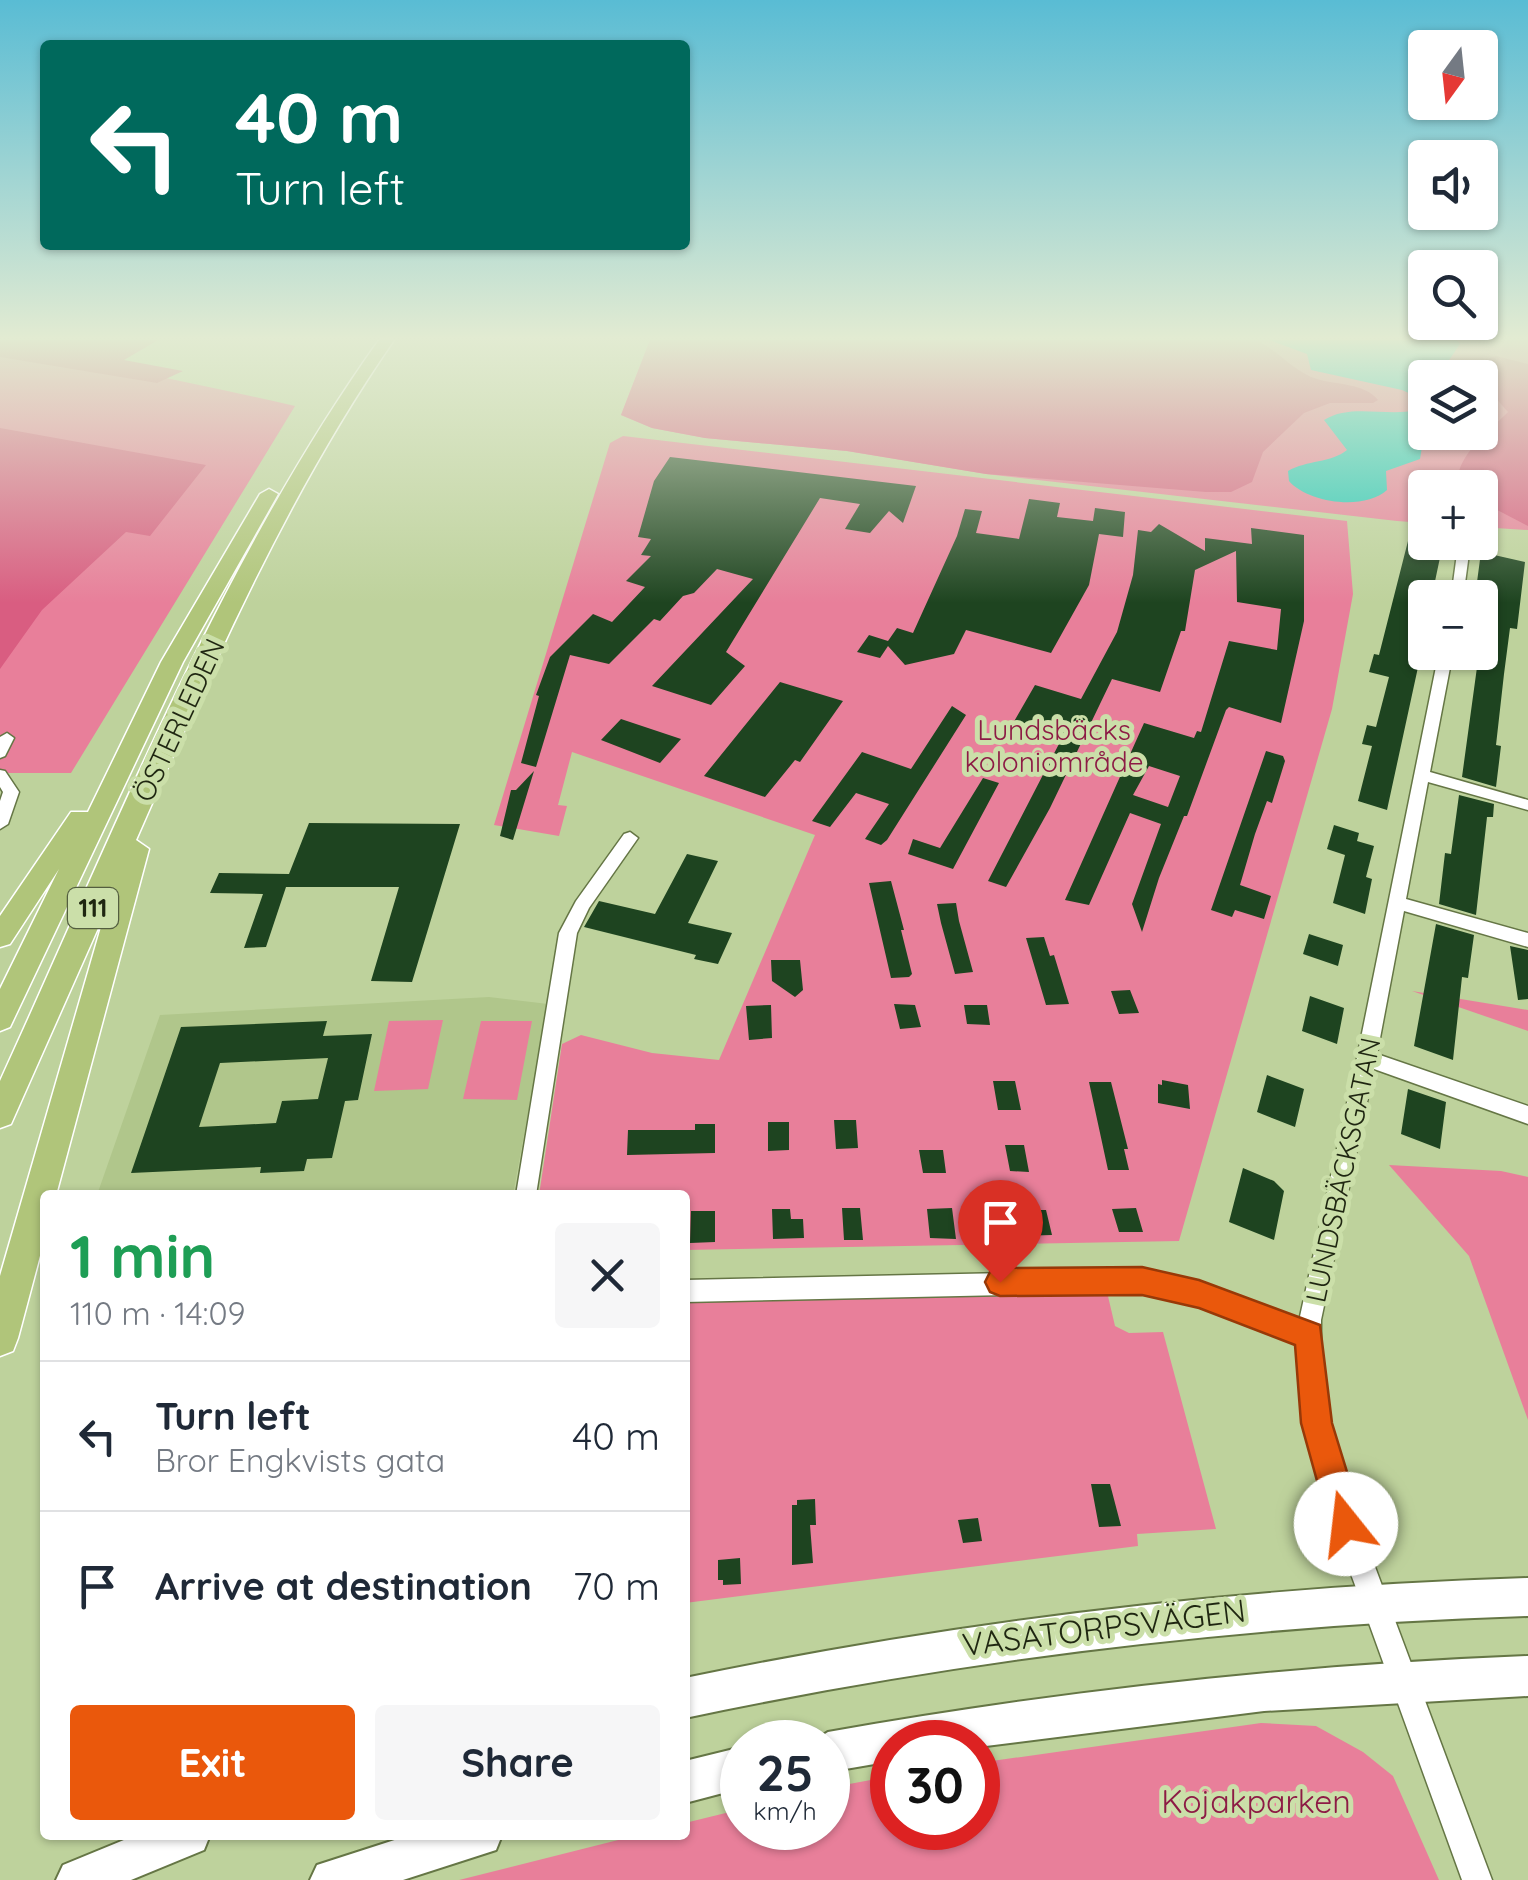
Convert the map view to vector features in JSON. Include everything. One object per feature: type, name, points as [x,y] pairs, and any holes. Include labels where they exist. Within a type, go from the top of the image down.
[{"type":"main road","name":"ÖSTERLEDEN","points":[[0,1019],[134,738],[200,610],[311,428]]},
{"type":"main road","name":"ÖSTERLEDEN","points":[[0,1115],[186,700],[284,500],[331,428]]},
{"type":"main road","points":[[40,1190],[121,895],[186,700]]},
{"type":"main road","points":[[0,937],[134,738]]},
{"type":"main road","points":[[0,1338],[40,1192]]},
{"type":"main road","name":"VASATORPSVÄGEN","points":[[690,1697],[877,1659],[1226,1611],[1528,1597]]},
{"type":"main road","points":[[850,1748],[932,1732],[1249,1691],[1528,1676]]},
{"type":"main road","points":[[690,1781],[720,1773]]},
{"type":"main road","points":[[78,1880],[177,1840]]},
{"type":"main road","points":[[332,1880],[464,1840]]},
{"type":"street","name":"LUNDSBÄCKSGATAN","points":[[1443,670],[1399,903],[1309,1336],[1317,1423],[1374,1602],[1477,1880]]},
{"type":"street","points":[[0,775],[11,792],[0,824]]},
{"type":"street","points":[[1423,775],[1528,805]]},
{"type":"street","points":[[527,1190],[568,933],[582,906],[630,838]]},
{"type":"street","points":[[1399,903],[1528,940]]},
{"type":"street","points":[[1367,1058],[1528,1115]]},
{"type":"street","points":[[690,1291],[1142,1281],[1199,1294],[1309,1336]]},
{"type":"shaded area","points":[[0,428],[206,465],[150,536],[126,532],[42,610],[0,669]]},
{"type":"shaded area","points":[[652,428],[1289,428],[1263,452],[1252,482],[1231,492],[986,474],[847,451],[705,438]]},
{"type":"shaded area","points":[[1498,428],[1528,428],[1528,526],[1498,510],[1498,470],[1460,470],[1472,450],[1498,450]]},
{"type":"shaded area","points":[[489,997],[548,1004],[514,1190],[99,1190],[160,1015]]},
{"type":"green space","points":[[0,428],[282,428],[71,773],[0,773]]},
{"type":"green space","points":[[651,428],[1408,428],[1408,450],[1498,450],[1498,428],[1528,428],[1528,530],[1498,528],[1498,470],[1408,470],[1408,522],[986,474],[847,451],[705,438]]},
{"type":"green space","name":"Lundsbäcks koloniområde","points":[[623,436],[1347,521],[1353,594],[1332,709],[1179,1241],[690,1250],[690,1190],[540,1190],[562,1044],[581,1035],[652,1053],[719,1060],[815,835],[572,752],[558,805],[567,806],[559,836],[494,825],[610,443]]},
{"type":"green space","points":[[1412,991],[1528,1010],[1528,1031]]},
{"type":"green space","points":[[443,1020],[428,1089],[374,1091],[389,1021]]},
{"type":"green space","points":[[481,1021],[532,1021],[517,1100],[463,1099]]},
{"type":"green space","points":[[1389,1165],[1501,1171],[1528,1177],[1528,1420],[1469,1256]]},
{"type":"green space","points":[[1107,1292],[1115,1326],[1129,1333],[1163,1332],[1216,1529],[1137,1534],[1138,1546],[690,1602],[690,1302]]},
{"type":"green space","name":"Kojakparken","points":[[1261,1723],[1316,1726],[1363,1752],[1393,1776],[1439,1880],[459,1880],[618,1840],[690,1840],[690,1822],[720,1814],[720,1850],[850,1850],[850,1784],[870,1780],[870,1850],[1000,1850],[1000,1760]]},
{"type":"water","points":[[1330,428],[1408,428],[1408,450],[1422,450],[1420,459],[1386,471],[1387,490],[1365,501],[1322,499],[1289,481],[1288,471],[1347,450]]},
{"type":"building","points":[[670,457],[916,486],[903,523],[889,511],[870,533],[845,529],[860,504],[820,498],[726,652],[745,666],[711,705],[652,686],[753,579],[717,569],[660,621],[654,619],[609,664],[570,655],[536,767],[521,763],[539,696],[536,695],[550,657],[593,614],[612,622],[645,587],[626,581],[651,556],[641,555],[651,539],[638,537],[654,481]]},
{"type":"building","points":[[1029,499],[1060,503],[1057,517],[1093,521],[1095,508],[1125,512],[1123,537],[1099,534],[1089,585],[1051,653],[966,630],[954,654],[905,665],[888,646],[880,658],[857,652],[869,635],[888,641],[897,628],[913,633],[957,536],[965,509],[982,511],[976,533],[1019,539]]},
{"type":"building","points":[[1159,524],[1205,551],[1205,538],[1252,544],[1251,528],[1304,535],[1304,621],[1281,723],[1229,707],[1226,710],[1187,816],[1159,878],[1142,932],[1132,904],[1161,824],[1130,813],[1089,905],[1065,900],[1144,723],[1194,738],[1197,731],[1201,732],[1229,641],[1277,650],[1281,609],[1237,602],[1236,551],[1195,570],[1185,631],[1181,631],[1160,692],[1112,679],[1050,808],[1006,887],[988,881],[1061,740],[1012,725],[1035,685],[1081,699],[1117,632],[1133,575],[1138,530],[1151,532]],"holes":[[[1149,766],[1180,776],[1168,807],[1133,795]]]},
{"type":"building","points":[[1408,541],[1408,560],[1439,560],[1435,580],[1408,580],[1408,670],[1417,670],[1387,810],[1358,801],[1372,746],[1362,744],[1367,725],[1376,727],[1389,677],[1369,672],[1374,654],[1379,655]]},
{"type":"building","points":[[1498,556],[1525,562],[1517,629],[1510,628],[1504,674],[1496,787],[1462,777],[1477,670],[1498,670],[1498,580],[1477,580],[1480,560],[1498,560]]},
{"type":"building","points":[[780,682],[843,701],[800,762],[795,760],[765,797],[704,776]]},
{"type":"building","points":[[952,706],[966,715],[881,845],[865,839],[889,804],[856,793],[830,827],[812,821],[862,752],[911,769]]},
{"type":"building","points":[[621,719],[681,739],[660,763],[601,740]]},
{"type":"building","points":[[1266,751],[1283,756],[1285,761],[1272,803],[1267,801],[1255,834],[1240,885],[1271,896],[1264,919],[1235,910],[1232,917],[1211,910]]},
{"type":"building","points":[[534,771],[513,840],[500,836],[511,790],[516,790]]},
{"type":"building","points":[[983,778],[999,783],[953,869],[908,854],[913,839],[940,848]]},
{"type":"building","points":[[1459,795],[1494,804],[1493,817],[1487,817],[1476,915],[1439,904],[1445,853],[1451,854]]},
{"type":"building","points":[[309,823],[460,824],[412,982],[371,981],[399,887],[286,887],[266,947],[244,948],[263,894],[210,893],[219,873],[289,874]]},
{"type":"building","points":[[1334,825],[1359,833],[1357,841],[1374,846],[1366,877],[1372,879],[1365,914],[1333,903],[1345,855],[1327,849]]},
{"type":"building","points":[[687,854],[718,861],[688,923],[732,933],[718,964],[584,927],[599,901],[655,914]]},
{"type":"building","points":[[891,881],[904,930],[912,974],[909,977],[891,978],[869,883]]},
{"type":"building","points":[[956,903],[973,972],[955,974],[941,923],[937,904]]},
{"type":"building","points":[[1436,924],[1474,935],[1468,978],[1462,977],[1453,1060],[1414,1046]]},
{"type":"building","points":[[1309,934],[1343,945],[1338,966],[1303,954]]},
{"type":"building","points":[[1044,937],[1050,956],[1054,955],[1069,1004],[1046,1005],[1026,938]]},
{"type":"building","points":[[1510,946],[1528,950],[1528,999],[1518,1000]]},
{"type":"building","points":[[771,960],[800,960],[803,990],[795,997],[772,981]]},
{"type":"building","points":[[1130,990],[1139,1013],[1119,1014],[1111,991]]},
{"type":"building","points":[[1310,996],[1344,1008],[1337,1044],[1302,1031]]},
{"type":"building","points":[[894,1004],[915,1005],[921,1027],[900,1029]]},
{"type":"building","points":[[771,1005],[772,1038],[749,1040],[746,1006]]},
{"type":"building","points":[[964,1005],[987,1005],[990,1025],[967,1024]]},
{"type":"building","points":[[327,1021],[323,1036],[372,1034],[358,1100],[345,1101],[332,1158],[307,1159],[304,1171],[260,1173],[261,1167],[131,1173],[181,1027]],"holes":[[[328,1058],[318,1099],[282,1101],[276,1123],[199,1127],[220,1063]]]},
{"type":"building","points":[[1267,1075],[1304,1089],[1295,1127],[1257,1112]]},
{"type":"building","points":[[1162,1080],[1188,1085],[1190,1109],[1158,1103],[1158,1084],[1162,1085]]},
{"type":"building","points":[[993,1081],[1015,1081],[1021,1110],[998,1110]]},
{"type":"building","points":[[1089,1082],[1111,1082],[1128,1149],[1124,1149],[1129,1170],[1108,1170]]},
{"type":"building","points":[[1408,1089],[1446,1102],[1440,1149],[1401,1134]]},
{"type":"building","points":[[834,1120],[856,1120],[858,1148],[836,1149]]},
{"type":"building","points":[[768,1122],[789,1122],[789,1150],[768,1151]]},
{"type":"building","points":[[695,1124],[715,1124],[715,1153],[627,1155],[628,1130],[695,1130]]},
{"type":"building","points":[[1005,1145],[1024,1145],[1029,1172],[1010,1171]]},
{"type":"building","points":[[919,1150],[943,1150],[946,1173],[923,1173]]},
{"type":"building","points":[[1243,1168],[1274,1181],[1284,1191],[1274,1240],[1229,1222]]},
{"type":"building","points":[[842,1208],[860,1208],[863,1240],[844,1240]]},
{"type":"building","points":[[952,1208],[956,1239],[930,1238],[927,1209]]},
{"type":"building","points":[[1136,1208],[1143,1232],[1119,1232],[1112,1209]]},
{"type":"building","points":[[772,1209],[790,1209],[791,1219],[803,1219],[804,1238],[773,1239]]},
{"type":"building","points":[[1013,1210],[1046,1210],[1052,1235],[1018,1236]]},
{"type":"building","points":[[691,1211],[715,1211],[715,1242],[690,1243]]},
{"type":"building","points":[[1091,1484],[1110,1484],[1121,1526],[1099,1527]]},
{"type":"building","points":[[815,1499],[816,1525],[810,1525],[813,1563],[792,1565],[792,1505],[797,1505],[797,1500]]},
{"type":"building","points":[[978,1518],[982,1541],[963,1543],[958,1520]]},
{"type":"building","points":[[740,1558],[741,1584],[723,1585],[723,1580],[718,1580],[718,1560]]},
{"type":"route","points":[[1000,1282],[1116,1279],[1166,1285],[1309,1336],[1317,1423],[1346,1524]]}]
